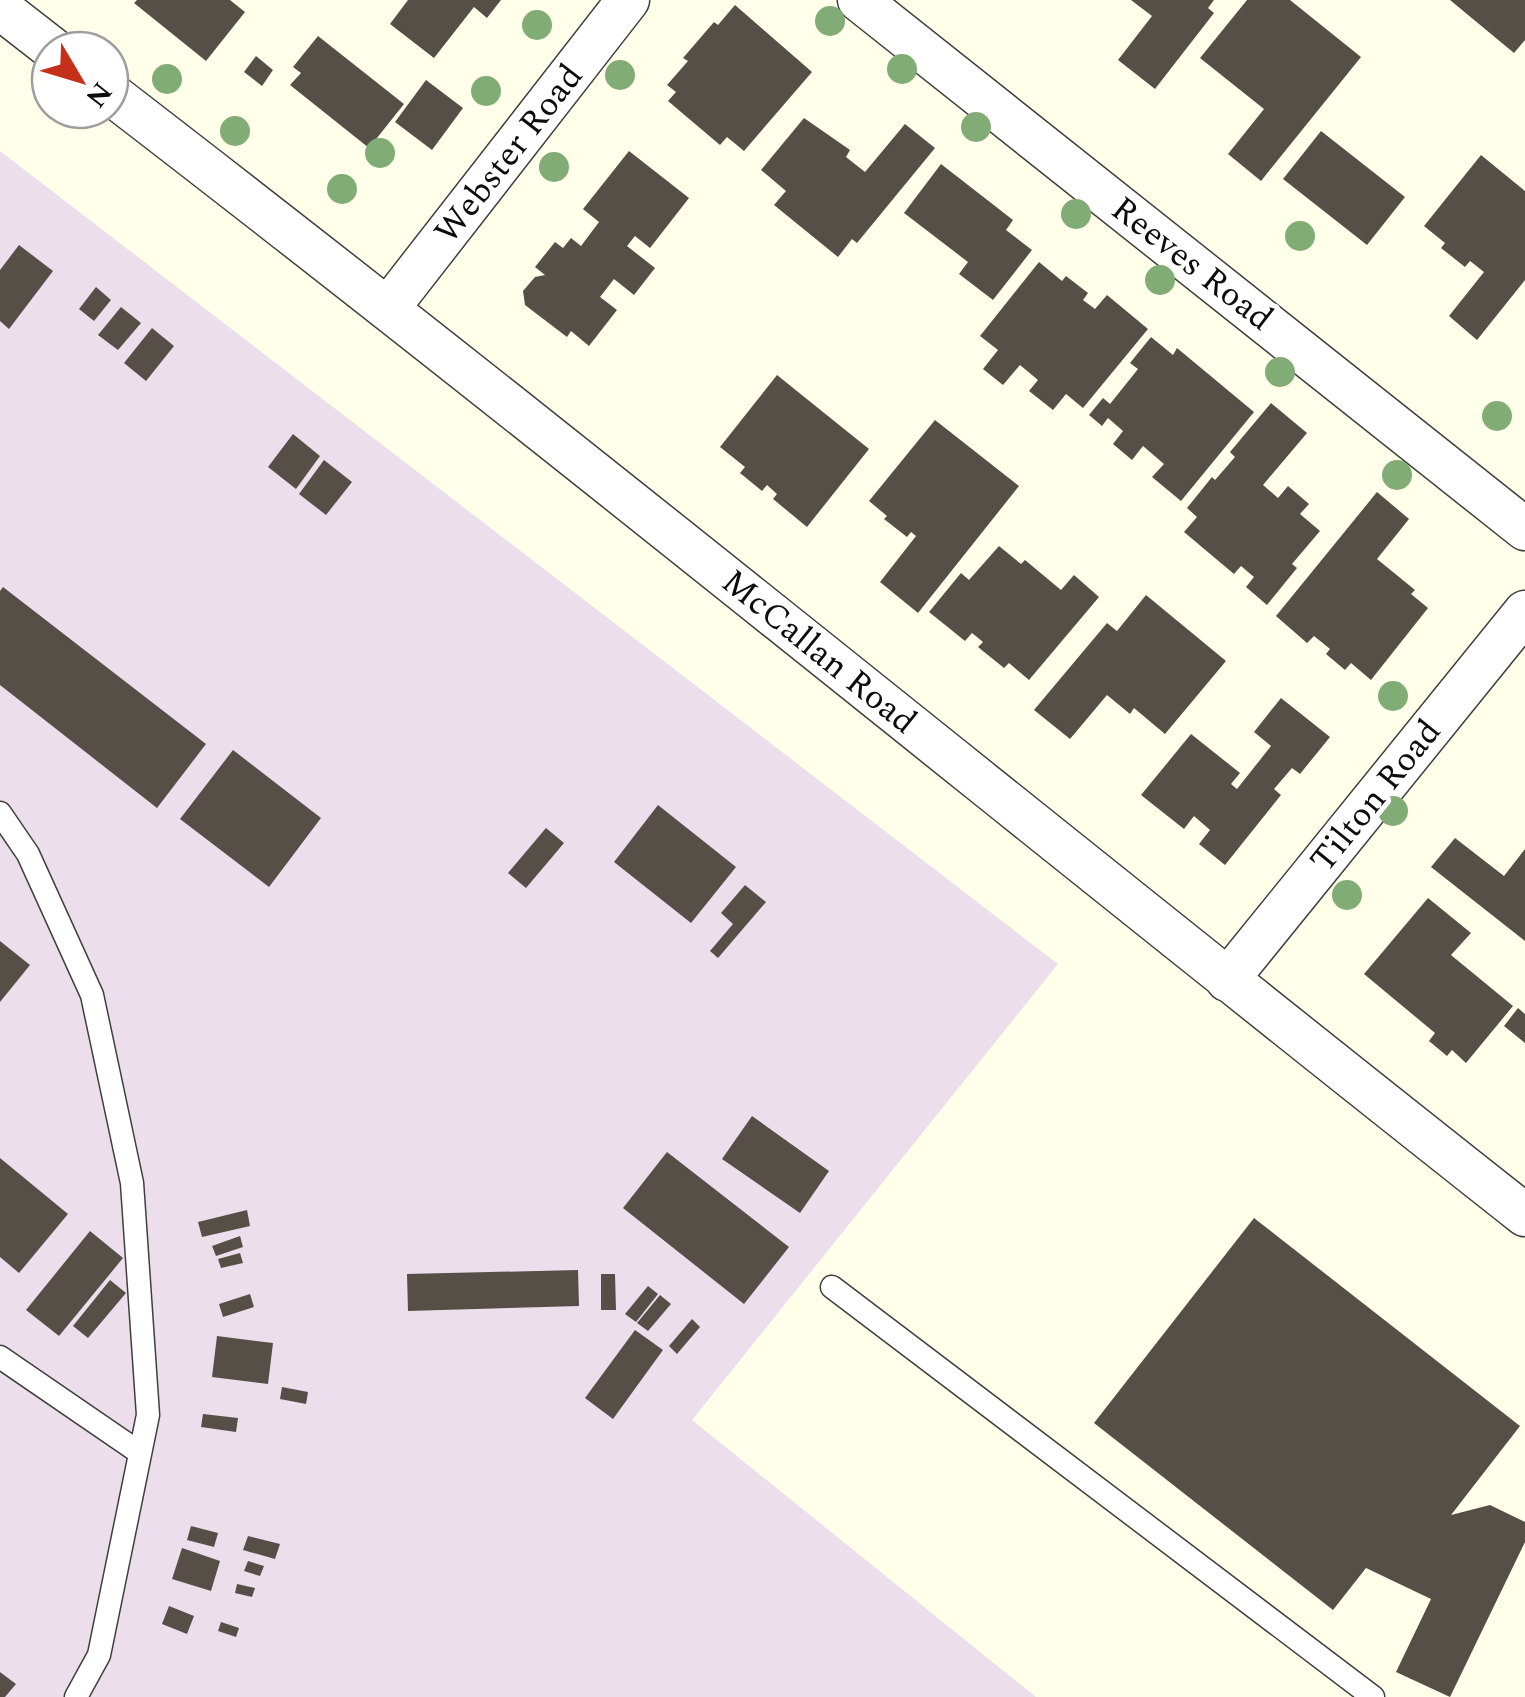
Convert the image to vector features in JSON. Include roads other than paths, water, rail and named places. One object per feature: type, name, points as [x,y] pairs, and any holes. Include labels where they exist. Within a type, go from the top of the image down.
[{"type":"street","name":"Webster Road","points":[[389,307],[628,0]]},
{"type":"street","name":"Reeves Road","points":[[859,0],[1525,529]]},
{"type":"street","points":[[0,8],[30,31]]},
{"type":"street","name":"McCallan Road","points":[[130,108],[389,307],[1525,1215]]},
{"type":"street","name":"Tilton Road","points":[[1227,980],[1525,612]]},
{"type":"lane","points":[[0,814],[28,854],[92,996],[132,1183],[148,1415],[99,1655],[83,1694]]},
{"type":"lane","points":[[832,1287],[1373,1697]]},
{"type":"lane","points":[[0,1357],[140,1453]]}]
